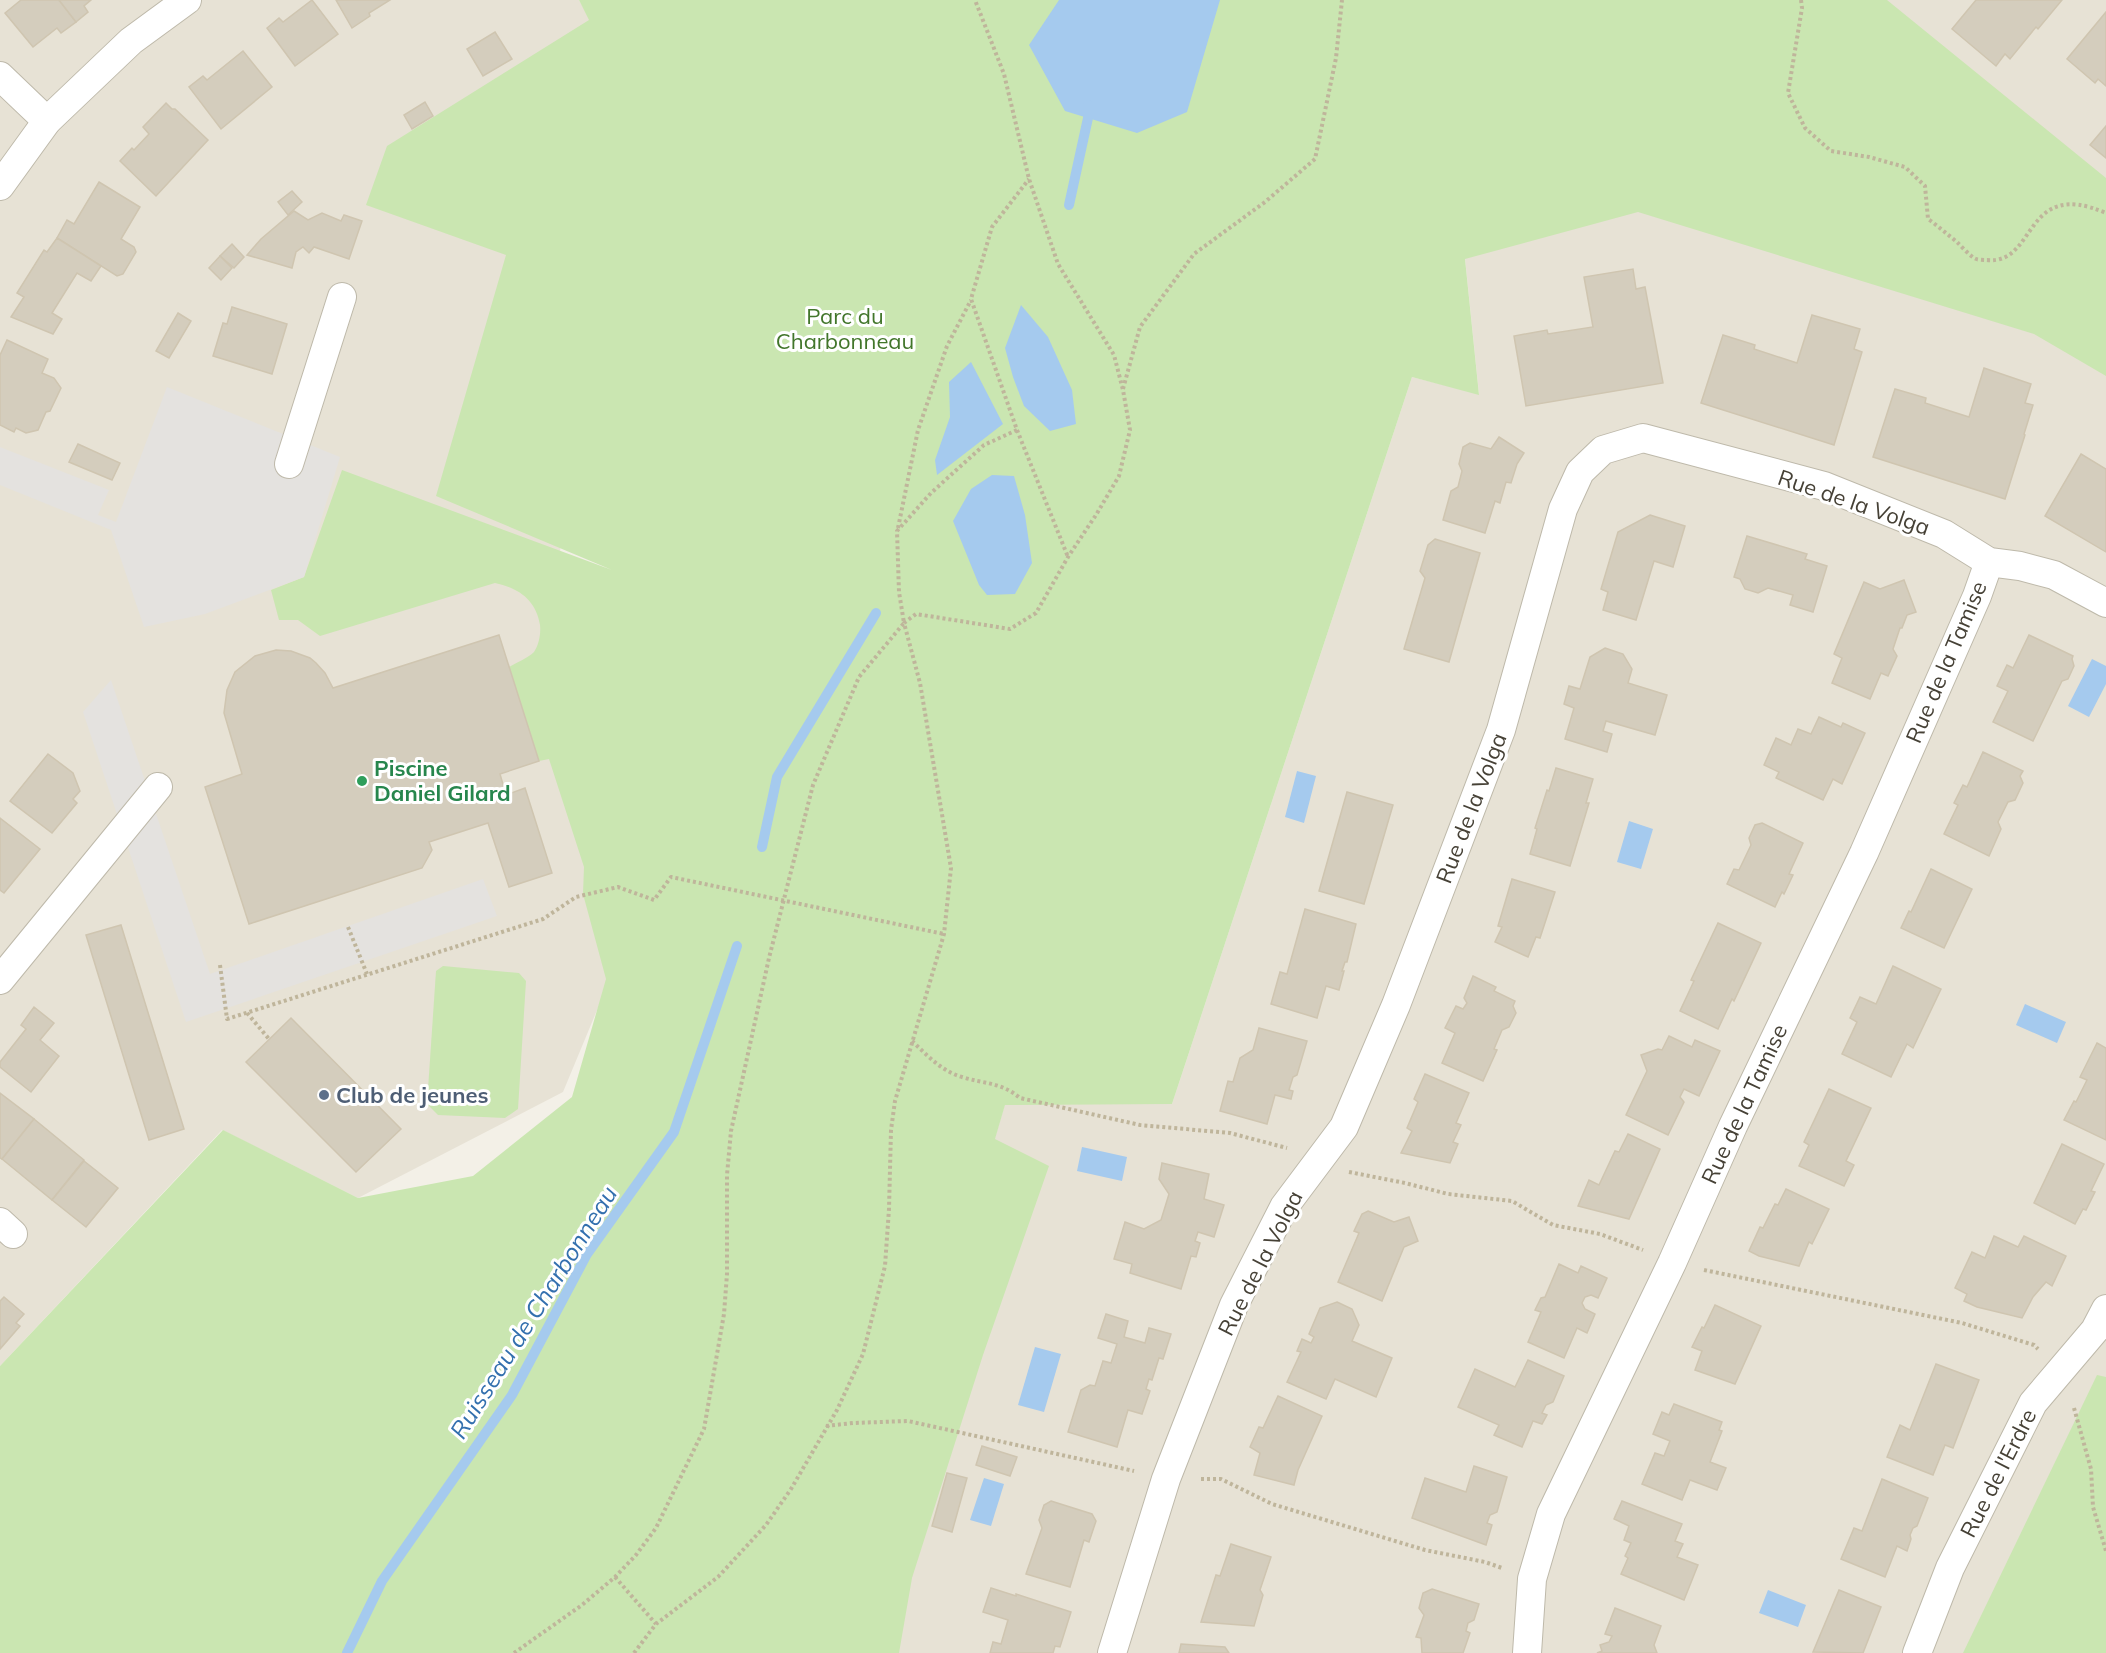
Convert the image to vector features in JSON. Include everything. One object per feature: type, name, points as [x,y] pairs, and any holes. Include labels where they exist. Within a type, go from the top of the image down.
[{"type":"street","points":[[0,186],[47,121],[131,41],[187,0]]},
{"type":"street","points":[[0,76],[47,121]]},
{"type":"street","points":[[289,464],[342,297]]},
{"type":"street","name":"Rue de la Volga","points":[[1112,1653],[1166,1479],[1234,1305],[1284,1207],[1344,1127],[1396,1005],[1501,730],[1563,509],[1580,472],[1603,450],[1643,438],[1824,486],[1944,534],[1989,562],[2020,566],[2054,575],[2106,603]]},
{"type":"street","name":"Rue de la Tamise","points":[[1527,1653],[1532,1579],[1551,1515],[1672,1263],[1732,1126],[1864,853],[1977,596],[1989,562]]},
{"type":"street","points":[[0,980],[158,787]]},
{"type":"street","name":"Rue de l'Erdre","points":[[1917,1653],[1950,1568],[2033,1403],[2095,1330],[2106,1309]]},
{"type":"path","points":[[514,1653],[582,1605],[615,1577],[636,1555],[656,1528],[704,1429],[724,1314],[727,1274],[726,1174],[731,1131],[770,958],[813,785],[859,677],[904,622],[916,614],[1010,629],[1036,613],[1119,476],[1130,430],[1114,355],[1058,264],[1029,179],[1004,74],[975,0]]},
{"type":"path","points":[[1123,390],[1140,327],[1194,254],[1265,202],[1315,159],[1336,58],[1342,0]]},
{"type":"path","points":[[1801,0],[1802,8],[1788,93],[1805,128],[1831,151],[1869,157],[1905,167],[1925,186],[1928,219],[1975,259],[1997,261],[2018,250],[2030,229],[2044,214],[2059,205],[2077,203],[2106,213]]},
{"type":"path","points":[[634,1653],[656,1624],[718,1577],[752,1542],[785,1498],[850,1385],[863,1354],[885,1266],[891,1130],[896,1101],[945,934],[951,868],[920,683],[904,622],[899,592],[897,531],[918,430],[947,346],[971,299],[992,227],[1029,179]]},
{"type":"path","points":[[971,299],[1017,430],[1068,557]]},
{"type":"path","points":[[897,531],[931,493],[984,445],[1017,430]]},
{"type":"path","points":[[220,966],[227,1019],[543,919],[576,897],[618,887],[654,900],[671,877],[945,934]]},
{"type":"path","points":[[348,927],[367,974]]},
{"type":"path","points":[[247,1012],[269,1039]]},
{"type":"path","points":[[912,1041],[947,1071],[993,1083],[1020,1098],[1140,1125],[1230,1133],[1285,1147],[1316,1164],[1335,1167],[1357,1175],[1405,1183],[1448,1194],[1512,1201],[1553,1225],[1600,1234],[1672,1263],[1962,1323],[2034,1345],[2060,1371],[2071,1398],[2091,1469],[2092,1507],[2106,1551]]},
{"type":"path","points":[[826,1426],[908,1421],[1166,1479],[1221,1479],[1272,1504],[1425,1550],[1485,1562],[1532,1579]]},
{"type":"path","points":[[615,1577],[656,1624]]},
{"type":"shaded area","points":[[0,0],[579,0],[590,19],[557,607],[637,914],[563,1092],[358,1198],[222,1130],[0,1366]]},
{"type":"shaded area","points":[[1509,0],[2106,0],[2106,1653],[846,1653],[901,1455],[1005,1104],[1172,1104],[1412,377],[1479,394],[1465,258]]},
{"type":"shaded area","points":[[167,387],[340,457],[304,577],[205,614],[144,627],[111,530],[0,485],[0,447],[109,490],[98,515],[116,522]]},
{"type":"shaded area","points":[[111,680],[210,974],[483,879],[497,916],[186,1022],[83,712]]},
{"type":"green space","name":"Parc du Charbonneau","points":[[579,0],[1887,0],[2106,178],[2106,376],[2034,334],[1638,212],[1465,259],[1479,395],[1412,377],[1172,1104],[1005,1105],[995,1139],[1049,1166],[983,1355],[912,1578],[899,1653],[0,1653],[0,1366],[223,1130],[358,1198],[473,1176],[572,1097],[606,979],[583,894],[584,867],[549,759],[539,761],[509,667],[534,652],[537,646],[540,628],[535,609],[519,592],[495,583],[320,636],[298,620],[279,620],[271,590],[304,577],[342,470],[612,570],[436,496],[506,255],[366,205],[387,146],[589,20]]},
{"type":"green space","points":[[443,966],[519,973],[526,981],[518,1109],[505,1118],[438,1115],[427,1104],[436,971]]},
{"type":"green space","points":[[2097,1375],[2106,1377],[2106,1653],[1963,1653]]},
{"type":"water","points":[[1059,0],[1220,0],[1187,112],[1137,133],[1065,111],[1029,45]]},
{"type":"water","points":[[1021,305],[1048,337],[1072,390],[1076,424],[1050,431],[1024,406],[1005,348]]},
{"type":"water","points":[[971,362],[1003,424],[937,475],[935,460],[950,417],[949,382]]},
{"type":"water","points":[[992,475],[1014,476],[1025,515],[1032,563],[1015,594],[987,595],[979,585],[953,521],[971,489]]},
{"type":"water","points":[[2092,659],[2106,666],[2106,684],[2089,717],[2068,706]]},
{"type":"water","points":[[1297,771],[1316,776],[1304,823],[1285,817]]},
{"type":"water","points":[[1629,821],[1653,829],[1641,869],[1617,862]]},
{"type":"water","points":[[2025,1004],[2066,1022],[2057,1043],[2016,1025]]},
{"type":"water","points":[[1082,1147],[1127,1157],[1122,1181],[1077,1171]]},
{"type":"water","points":[[1035,1347],[1061,1354],[1044,1412],[1018,1405]]},
{"type":"water","points":[[984,1478],[1004,1484],[991,1526],[970,1520]]},
{"type":"water","points":[[1768,1590],[1806,1605],[1798,1627],[1759,1613]]},
{"type":"building","points":[[21,0],[59,0],[76,22],[61,33],[57,28],[33,47],[5,13]]},
{"type":"building","points":[[59,0],[91,0],[84,6],[88,12],[76,22]]},
{"type":"building","points":[[312,0],[338,34],[295,66],[267,28],[279,18],[283,22]]},
{"type":"building","points":[[336,0],[390,0],[369,13],[370,16],[352,28]]},
{"type":"building","points":[[1976,0],[2062,0],[2010,59],[2005,54],[1996,66],[1952,29]]},
{"type":"building","points":[[2106,12],[2106,86],[2098,79],[2095,83],[2067,59]]},
{"type":"building","points":[[495,32],[512,59],[483,76],[467,49]]},
{"type":"building","points":[[243,51],[272,87],[221,129],[189,87],[203,76],[207,80]]},
{"type":"building","points":[[425,102],[433,116],[412,129],[404,115]]},
{"type":"building","points":[[166,103],[208,140],[156,196],[120,161],[149,134],[143,127]]},
{"type":"building","points":[[2106,126],[2106,158],[2090,145]]},
{"type":"building","points":[[99,182],[140,207],[121,239],[134,247],[136,252],[123,274],[117,276],[57,238],[67,220],[74,224]]},
{"type":"building","points":[[292,191],[302,202],[288,215],[278,202]]},
{"type":"building","points":[[294,211],[308,220],[322,213],[341,221],[344,215],[362,221],[349,259],[314,247],[309,253],[303,247],[296,252],[292,268],[247,255],[261,239]]},
{"type":"building","points":[[57,238],[101,266],[91,281],[77,273],[52,313],[62,319],[53,334],[11,317],[24,297],[17,293],[44,250],[47,252]]},
{"type":"building","points":[[232,244],[244,257],[234,268],[220,256]]},
{"type":"building","points":[[220,256],[232,268],[221,280],[209,268]]},
{"type":"building","points":[[1633,269],[1636,289],[1645,287],[1663,383],[1526,406],[1514,336],[1547,330],[1548,334],[1593,327],[1584,277]]},
{"type":"building","points":[[232,307],[287,324],[272,374],[213,356],[223,323],[227,324]]},
{"type":"building","points":[[178,313],[191,321],[169,358],[156,351]]},
{"type":"building","points":[[1812,315],[1860,329],[1854,349],[1862,352],[1834,445],[1701,403],[1723,335],[1755,345],[1754,349],[1797,363]]},
{"type":"building","points":[[7,340],[48,359],[42,373],[54,378],[61,388],[38,430],[26,433],[16,428],[14,432],[0,425],[0,355]]},
{"type":"building","points":[[1984,368],[2031,384],[2025,403],[2033,405],[2005,499],[1873,457],[1895,389],[1926,398],[1925,403],[1969,417]]},
{"type":"building","points":[[1499,437],[1524,453],[1517,464],[1511,483],[1506,482],[1500,503],[1495,501],[1485,533],[1443,520],[1451,491],[1458,487],[1462,471],[1459,464],[1463,447],[1470,443],[1491,449]]},
{"type":"building","points":[[78,444],[120,463],[112,480],[69,462]]},
{"type":"building","points":[[2081,454],[2106,469],[2106,552],[2045,516]]},
{"type":"building","points":[[1650,515],[1685,526],[1673,567],[1654,561],[1636,620],[1603,610],[1608,592],[1601,589],[1618,532]]},
{"type":"building","points":[[1747,536],[1807,554],[1805,559],[1827,566],[1813,612],[1790,605],[1793,595],[1768,588],[1758,593],[1745,589],[1740,579],[1734,577]]},
{"type":"building","points":[[1435,539],[1480,553],[1449,662],[1404,649],[1425,578],[1420,571],[1428,545]]},
{"type":"building","points":[[1904,580],[1916,612],[1907,615],[1900,628],[1893,649],[1897,656],[1888,676],[1881,673],[1870,699],[1832,683],[1842,658],[1834,654],[1864,582],[1880,589]]},
{"type":"building","name":"Piscine Daniel Gilard","points":[[499,635],[539,761],[500,774],[506,795],[525,788],[552,873],[509,887],[488,823],[429,842],[432,850],[422,868],[249,924],[205,787],[242,774],[224,713],[227,690],[235,672],[255,656],[276,650],[291,651],[310,658],[316,663],[325,673],[333,688]]},
{"type":"building","points":[[2029,635],[2073,656],[2074,666],[2068,679],[2062,681],[2033,741],[1993,722],[2008,691],[1997,686],[2007,665],[2013,668]]},
{"type":"building","points":[[1605,648],[1623,654],[1632,669],[1628,683],[1667,695],[1655,735],[1606,721],[1603,731],[1612,734],[1607,752],[1565,739],[1574,708],[1564,704],[1569,686],[1580,689],[1590,657]]},
{"type":"building","points":[[1819,717],[1841,727],[1843,723],[1865,733],[1842,784],[1833,779],[1823,800],[1776,778],[1779,772],[1764,765],[1776,738],[1791,745],[1798,729],[1811,734]]},
{"type":"building","points":[[1983,752],[2023,771],[2020,776],[2023,783],[2015,800],[2008,802],[1998,822],[2001,829],[1989,856],[1944,834],[1958,805],[1954,803],[1963,785],[1967,787]]},
{"type":"building","points":[[48,754],[73,773],[80,791],[73,799],[77,803],[52,833],[10,801]]},
{"type":"building","points":[[1556,768],[1593,779],[1586,803],[1589,803],[1570,866],[1530,854],[1537,829],[1535,828]]},
{"type":"building","points":[[1347,792],[1393,805],[1364,904],[1319,891]]},
{"type":"building","points":[[0,818],[40,849],[4,893],[0,890]]},
{"type":"building","points":[[1762,823],[1803,843],[1789,874],[1793,875],[1775,907],[1727,884],[1734,869],[1739,870],[1751,845],[1749,838],[1755,825]]},
{"type":"building","points":[[1931,869],[1972,889],[1944,948],[1901,928]]},
{"type":"building","points":[[1512,879],[1555,892],[1540,938],[1536,937],[1528,957],[1495,942],[1502,927],[1498,926]]},
{"type":"building","points":[[1305,909],[1356,924],[1347,962],[1342,971],[1344,971],[1339,990],[1326,986],[1317,1018],[1271,1004],[1280,972],[1287,974]]},
{"type":"building","points":[[1718,923],[1761,943],[1718,1029],[1680,1011],[1694,981],[1691,980]]},
{"type":"building","points":[[121,925],[184,1129],[149,1140],[86,935]]},
{"type":"building","points":[[1893,966],[1941,989],[1913,1048],[1907,1044],[1891,1077],[1842,1054],[1857,1022],[1850,1018],[1860,997],[1876,1004]]},
{"type":"building","points":[[1473,976],[1496,987],[1494,991],[1515,1001],[1513,1006],[1516,1013],[1509,1027],[1502,1030],[1494,1049],[1497,1050],[1483,1081],[1442,1063],[1455,1033],[1445,1028],[1456,1006],[1463,1009],[1467,1003],[1464,998]]},
{"type":"building","points":[[34,1007],[54,1023],[40,1040],[59,1056],[31,1092],[0,1067],[0,1062],[26,1029],[21,1025]]},
{"type":"building","name":"Club de jeunes","points":[[291,1018],[401,1129],[356,1172],[246,1062]]},
{"type":"building","points":[[1259,1028],[1307,1041],[1297,1075],[1293,1077],[1289,1090],[1293,1091],[1291,1099],[1275,1095],[1267,1124],[1220,1111],[1228,1081],[1233,1082],[1240,1058],[1253,1050]]},
{"type":"building","points":[[1669,1036],[1692,1047],[1695,1040],[1720,1051],[1699,1096],[1684,1089],[1680,1097],[1684,1102],[1668,1135],[1626,1115],[1647,1071],[1641,1055],[1658,1049],[1662,1050]]},
{"type":"building","points":[[2097,1043],[2106,1048],[2106,1140],[2064,1120],[2087,1080],[2080,1077]]},
{"type":"building","points":[[1425,1074],[1469,1093],[1456,1123],[1461,1125],[1453,1142],[1458,1144],[1450,1163],[1401,1153],[1412,1131],[1407,1128],[1418,1102],[1414,1099]]},
{"type":"building","points":[[1829,1089],[1871,1108],[1846,1161],[1854,1165],[1844,1186],[1799,1166],[1809,1145],[1804,1142]]},
{"type":"building","points":[[0,1093],[34,1119],[2,1159],[0,1158]]},
{"type":"building","points":[[34,1119],[84,1160],[52,1200],[2,1159]]},
{"type":"building","points":[[1628,1134],[1660,1149],[1629,1219],[1578,1206],[1589,1180],[1599,1185],[1615,1151],[1619,1152]]},
{"type":"building","points":[[2062,1144],[2104,1164],[2091,1191],[2095,1192],[2086,1210],[2083,1209],[2075,1224],[2034,1203]]},
{"type":"building","points":[[84,1161],[118,1188],[86,1227],[52,1200]]},
{"type":"building","points":[[1162,1163],[1209,1174],[1204,1199],[1224,1205],[1214,1237],[1198,1232],[1195,1241],[1200,1243],[1196,1257],[1191,1256],[1181,1289],[1130,1273],[1132,1264],[1114,1259],[1125,1222],[1144,1229],[1161,1220],[1169,1194],[1159,1179]]},
{"type":"building","points":[[1786,1189],[1829,1209],[1812,1244],[1809,1242],[1799,1266],[1759,1256],[1749,1251],[1760,1227],[1763,1228],[1775,1204],[1778,1205]]},
{"type":"building","points":[[1368,1211],[1394,1222],[1409,1217],[1418,1241],[1404,1247],[1382,1301],[1338,1282],[1359,1233],[1354,1231],[1362,1214]]},
{"type":"building","points":[[1994,1236],[2018,1247],[2024,1236],[2066,1256],[2052,1286],[2046,1282],[2033,1297],[2022,1318],[1977,1307],[1964,1301],[1967,1294],[1955,1288],[1972,1252],[1985,1258]]},
{"type":"building","points":[[1559,1264],[1578,1273],[1581,1266],[1607,1278],[1598,1298],[1591,1295],[1585,1297],[1582,1303],[1585,1309],[1595,1314],[1587,1333],[1577,1328],[1564,1358],[1528,1342],[1541,1312],[1535,1310],[1541,1298],[1545,1297]]},
{"type":"building","points":[[4,1297],[24,1314],[16,1323],[20,1326],[0,1349],[0,1301]]},
{"type":"building","points":[[1337,1302],[1352,1309],[1359,1325],[1352,1341],[1392,1358],[1376,1397],[1335,1379],[1326,1399],[1287,1382],[1301,1352],[1297,1351],[1302,1339],[1311,1343],[1314,1337],[1309,1334],[1320,1308]]},
{"type":"building","points":[[1715,1305],[1761,1326],[1735,1384],[1695,1370],[1702,1351],[1692,1347]]},
{"type":"building","points":[[1106,1314],[1128,1321],[1124,1337],[1145,1343],[1149,1328],[1171,1334],[1163,1359],[1159,1358],[1152,1380],[1149,1379],[1146,1389],[1150,1391],[1142,1414],[1128,1410],[1117,1447],[1068,1432],[1081,1390],[1090,1385],[1095,1386],[1103,1361],[1111,1363],[1117,1344],[1098,1338]]},
{"type":"building","points":[[1528,1360],[1564,1376],[1553,1402],[1546,1405],[1542,1413],[1547,1415],[1542,1424],[1533,1421],[1522,1447],[1494,1435],[1499,1425],[1458,1407],[1475,1369],[1515,1387]]},
{"type":"building","points":[[1936,1364],[1979,1380],[1953,1448],[1945,1445],[1933,1475],[1887,1457],[1900,1425],[1910,1430]]},
{"type":"building","points":[[1278,1396],[1322,1416],[1298,1470],[1294,1485],[1254,1475],[1260,1453],[1250,1447],[1259,1427],[1263,1428]]},
{"type":"building","points":[[1674,1404],[1722,1422],[1719,1430],[1722,1431],[1710,1462],[1726,1468],[1717,1490],[1690,1480],[1682,1500],[1642,1484],[1655,1453],[1664,1456],[1670,1441],[1653,1434],[1662,1412],[1669,1415]]},
{"type":"building","points":[[982,1446],[1017,1457],[1010,1476],[976,1465]]},
{"type":"building","points":[[1474,1466],[1507,1477],[1497,1512],[1490,1515],[1487,1523],[1492,1525],[1486,1545],[1412,1518],[1425,1478],[1466,1492]]},
{"type":"building","points":[[947,1473],[967,1478],[952,1532],[932,1526]]},
{"type":"building","points":[[1882,1479],[1928,1498],[1917,1526],[1913,1528],[1910,1535],[1907,1551],[1897,1546],[1885,1577],[1841,1559],[1854,1528],[1862,1531]]},
{"type":"building","points":[[1051,1501],[1092,1514],[1096,1521],[1089,1542],[1084,1540],[1070,1587],[1026,1574],[1042,1528],[1039,1520],[1044,1505]]},
{"type":"building","points":[[1622,1501],[1682,1524],[1675,1541],[1683,1544],[1677,1557],[1698,1565],[1684,1600],[1621,1574],[1631,1543],[1624,1540],[1629,1526],[1614,1519]]},
{"type":"building","points":[[1231,1544],[1271,1557],[1260,1590],[1263,1595],[1254,1626],[1201,1622],[1216,1575],[1220,1576]]},
{"type":"building","points":[[991,1588],[1071,1612],[1060,1647],[1055,1646],[1053,1653],[990,1653],[993,1642],[1001,1644],[1008,1620],[983,1612]]},
{"type":"building","points":[[1432,1589],[1479,1604],[1474,1620],[1468,1623],[1466,1631],[1470,1633],[1463,1653],[1422,1653],[1421,1638],[1416,1637],[1424,1615],[1419,1608],[1423,1593]]},
{"type":"building","points":[[1839,1590],[1881,1607],[1863,1653],[1813,1652]]},
{"type":"building","points":[[1615,1608],[1661,1626],[1654,1645],[1657,1653],[1597,1653],[1602,1651],[1600,1645],[1609,1642],[1612,1636],[1605,1634]]},
{"type":"building","points":[[1181,1644],[1225,1647],[1229,1653],[1179,1653]]},
{"type":"waterway","points":[[1069,205],[1088,118],[1088,105]]},
{"type":"waterway","name":"Ruisseau de Charbonneau","points":[[762,847],[777,777],[876,613]]},
{"type":"waterway","name":"Ruisseau de Charbonneau","points":[[347,1653],[382,1581],[512,1395],[587,1254],[674,1132],[737,946]]},
{"type":"place","name":"Piscine Daniel Gilard","points":[[362,781]]},
{"type":"place","name":"Club de jeunes","points":[[324,1095]]}]
